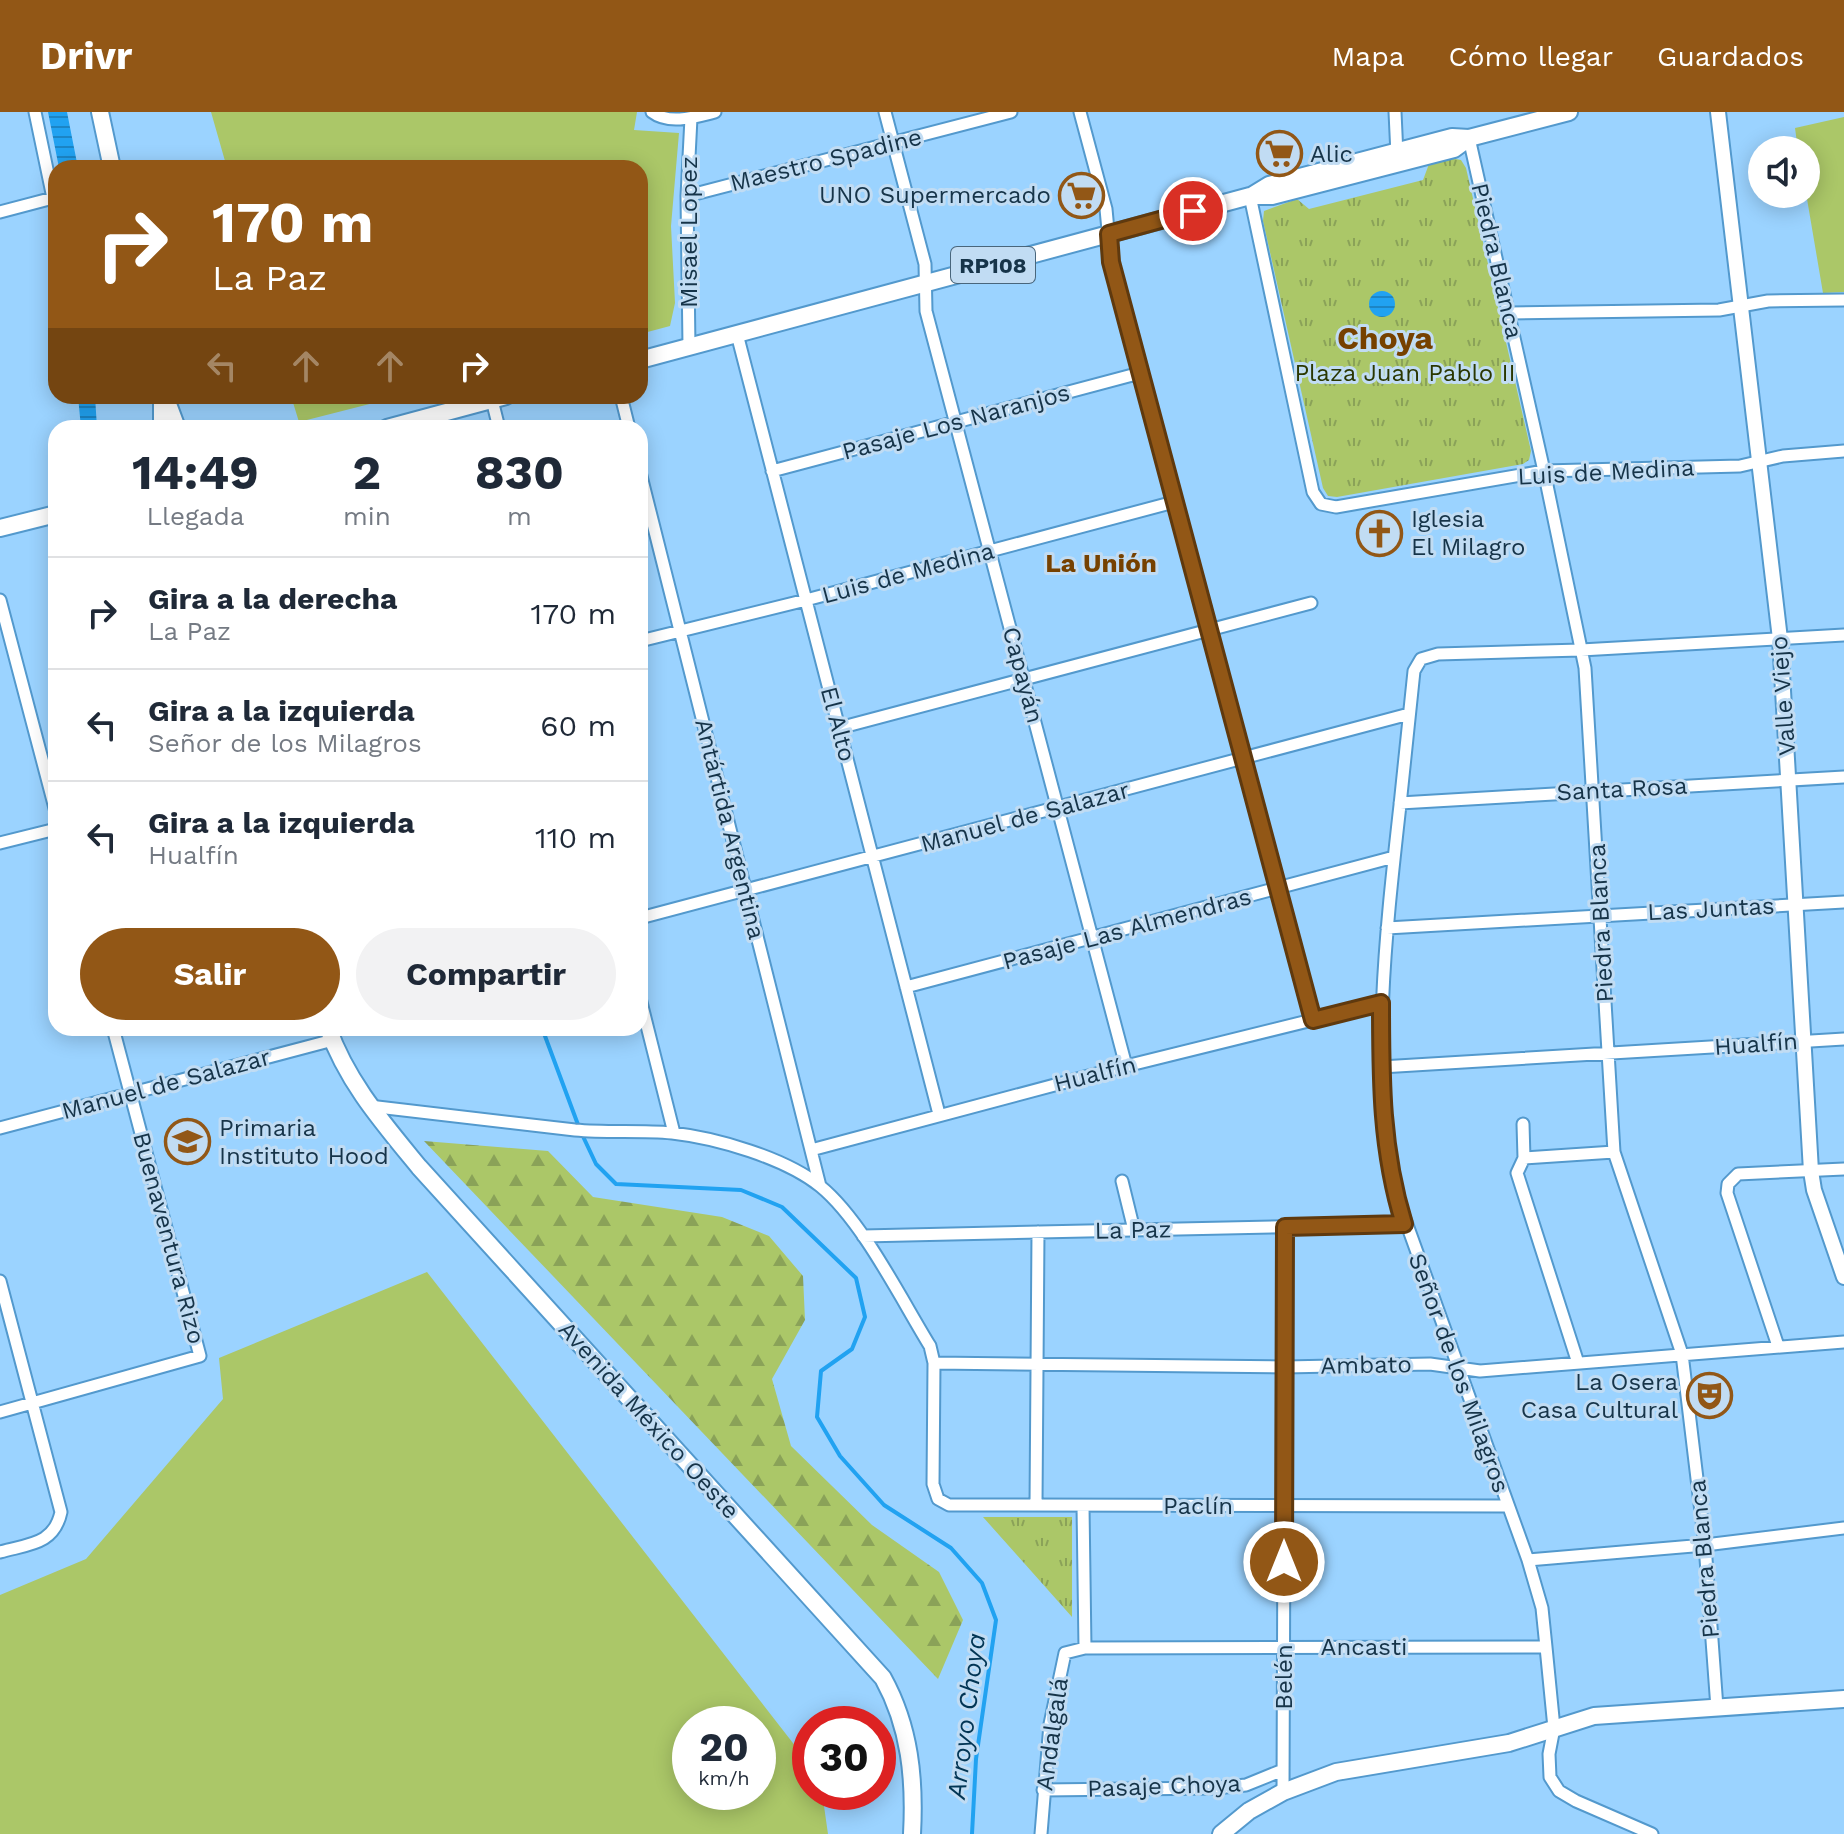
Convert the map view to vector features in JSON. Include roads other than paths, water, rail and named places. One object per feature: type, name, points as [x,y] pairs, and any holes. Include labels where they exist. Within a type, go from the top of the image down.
[{"type":"main road","points":[[100,112],[110,160]]},
{"type":"main road","name":"RP108","points":[[648,358],[1250,196],[1269,185],[1397,158],[1452,137],[1469,138],[1569,112]]},
{"type":"main road","points":[[417,420],[477,404]]},
{"type":"main road","points":[[0,528],[48,516]]},
{"type":"main road","name":"Avenida México Oeste","points":[[332,1036],[348,1073],[368,1106],[419,1167],[883,1678],[897,1704],[911,1761],[914,1798],[912,1834]]},
{"type":"main road","points":[[1221,1834],[1249,1811],[1283,1792],[1336,1772],[1509,1743],[1594,1716],[1844,1699]]},
{"type":"street","points":[[35,112],[48,174]]},
{"type":"street","points":[[652,112],[662,119],[691,118],[715,112]]},
{"type":"street","name":"Capayán","points":[[885,112],[925,264],[926,311],[1126,1066]]},
{"type":"street","name":"Maestro Spadine","points":[[687,196],[1011,112]]},
{"type":"street","points":[[1080,112],[1106,209],[1111,262],[1313,1020]]},
{"type":"street","points":[[1395,112],[1397,158]]},
{"type":"street","name":"Valle Viejo","points":[[1718,112],[1780,639],[1811,1171],[1814,1190],[1844,1277]]},
{"type":"street","name":"Misael Lopez","points":[[689,347],[687,196],[691,118]]},
{"type":"street","name":"Piedra Blanca","points":[[1469,138],[1585,668],[1614,1152],[1682,1354],[1705,1545],[1717,1708]]},
{"type":"street","name":"Luis de Medina","points":[[1250,196],[1313,492],[1321,504],[1336,507],[1544,471],[1740,466],[1783,456],[1844,451]]},
{"type":"street","points":[[0,212],[48,199]]},
{"type":"street","points":[[1509,313],[1719,310],[1768,301],[1844,300]]},
{"type":"street","name":"El Alto","points":[[737,334],[939,1114]]},
{"type":"street","name":"Pasaje Los Naranjos","points":[[772,471],[1140,373]]},
{"type":"street","name":"Luis de Medina","points":[[648,639],[1174,502]]},
{"type":"street","name":"Antártida Argentina","points":[[648,504],[820,1186]]},
{"type":"street","points":[[0,600],[48,782]]},
{"type":"street","points":[[839,728],[1311,603]]},
{"type":"street","points":[[1581,650],[1844,635]]},
{"type":"street","name":"Señor de los Milagros","points":[[1581,650],[1438,654],[1421,659],[1414,671],[1381,1003],[1385,1143],[1404,1224],[1528,1560],[1542,1608],[1554,1728],[1549,1754],[1550,1777],[1559,1791],[1576,1801],[1652,1834]]},
{"type":"street","name":"Manuel de Salazar","points":[[648,916],[1409,714]]},
{"type":"street","name":"Santa Rosa","points":[[1400,803],[1844,777]]},
{"type":"street","points":[[0,843],[48,831]]},
{"type":"street","name":"Pasaje Las Almendras","points":[[906,987],[1394,857]]},
{"type":"street","name":"Las Juntas","points":[[1387,928],[1844,902]]},
{"type":"street","name":"Hualfín","points":[[811,1150],[939,1114],[1381,1003]]},
{"type":"street","points":[[648,1030],[674,1133]]},
{"type":"street","name":"Buenaventura Rizo","points":[[32,1403],[200,1356],[115,1036]]},
{"type":"street","name":"Manuel de Salazar","points":[[0,1128],[130,1094],[324,1036]]},
{"type":"street","name":"Hualfín","points":[[1381,1067],[1844,1039]]},
{"type":"street","points":[[368,1106],[580,1130],[674,1133],[747,1150],[790,1167],[820,1186],[863,1236],[930,1346],[934,1363]]},
{"type":"street","points":[[1523,1124],[1524,1158],[1517,1173],[1578,1363]]},
{"type":"street","points":[[1524,1158],[1614,1152]]},
{"type":"street","points":[[1778,1346],[1727,1193],[1728,1184],[1738,1174],[1844,1169]]},
{"type":"street","points":[[1122,1181],[1134,1230]]},
{"type":"street","name":"La Paz","points":[[863,1236],[1404,1224]]},
{"type":"street","name":"Belén","points":[[1283,1792],[1285,1227]]},
{"type":"street","points":[[1036,1505],[1038,1232]]},
{"type":"street","points":[[0,1281],[61,1512],[57,1528],[46,1539],[0,1552]]},
{"type":"street","name":"Ambato","points":[[934,1363],[1285,1367],[1430,1364],[1480,1371],[1844,1342]]},
{"type":"street","name":"Paclín","points":[[934,1363],[933,1484],[938,1499],[949,1505],[1508,1506]]},
{"type":"street","points":[[0,1412],[32,1403]]},
{"type":"street","name":"Andalgalá","points":[[1041,1834],[1050,1724],[1065,1653],[1085,1648],[1083,1506]]},
{"type":"street","points":[[1528,1560],[1705,1545],[1844,1528]]},
{"type":"street","name":"Ancasti","points":[[1085,1648],[1546,1647]]},
{"type":"street","name":"Pasaje Choya","points":[[1043,1790],[1215,1788],[1246,1785],[1283,1770]]},
{"type":"water","points":[[48,112],[67,112],[76,160],[57,160]]},
{"type":"water","points":[[1382,291],[1391,295],[1395,304],[1391,313],[1382,317],[1373,313],[1369,304],[1373,295]]},
{"type":"water","points":[[79,404],[96,404],[96,420],[80,420]]},
{"type":"waterway","name":"Arroyo Choya","points":[[545,1036],[596,1164],[616,1184],[741,1190],[782,1207],[856,1278],[865,1317],[852,1349],[821,1371],[817,1417],[840,1456],[884,1505],[951,1548],[982,1583],[996,1620],[976,1759],[972,1834]]},
{"type":"place","name":"Alic","points":[[1279,154]]},
{"type":"place","name":"UNO Supermercado","points":[[1082,195]]},
{"type":"place","name":"Iglesia El Milagro","points":[[1380,533]]},
{"type":"place","name":"Primaria Instituto Hood","points":[[188,1142]]},
{"type":"place","name":"La Osera Casa Cultural","points":[[1709,1396]]},
{"type":"district","name":"Choya","points":[[1385,338]]},
{"type":"district","name":"La Unión","points":[[1101,563]]},
{"type":"park label","name":"Plaza Juan Pablo II","points":[[1405,373]]}]
